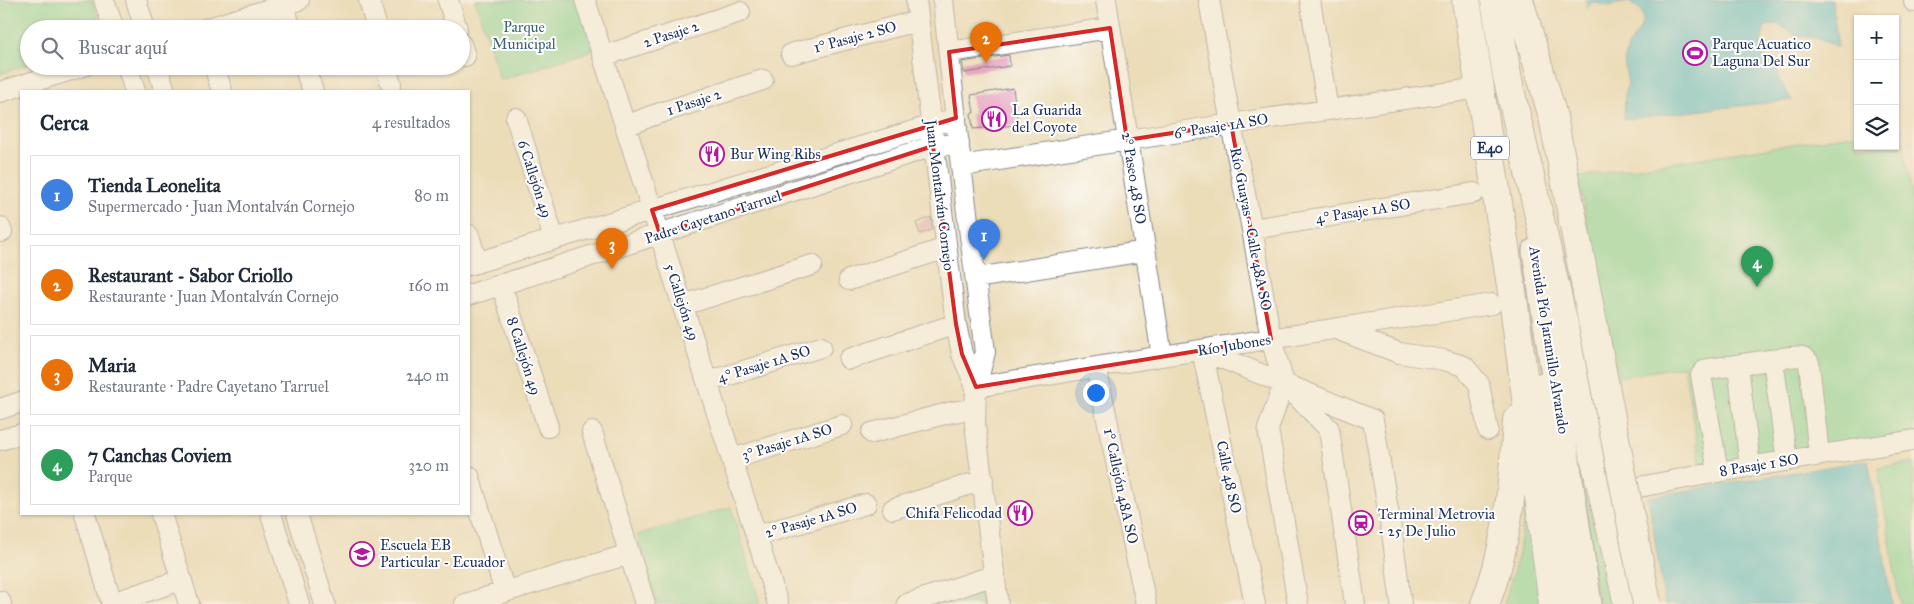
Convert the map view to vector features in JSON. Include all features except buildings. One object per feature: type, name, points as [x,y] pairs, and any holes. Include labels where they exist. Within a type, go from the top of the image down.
[{"type":"highway","name":"E40","points":[[1466,0],[1499,208]]},
{"type":"highway","points":[[1495,0],[1507,76],[1628,604]]},
{"type":"highway","points":[[1519,0],[1553,117],[1647,604]]},
{"type":"highway","points":[[1484,604],[1499,558],[1506,524],[1515,455],[1517,415],[1502,301],[1499,208]]},
{"type":"highway","points":[[1502,301],[1553,604]]},
{"type":"main road","name":"Avenida Pío Jaramillo Alvarado","points":[[1507,76],[1556,441],[1570,604]]},
{"type":"main road","name":"Avenida Pío Jaramillo Alvarado","points":[[1499,208],[1556,441],[1589,604]]},
{"type":"street","points":[[104,0],[111,20]]},
{"type":"street","points":[[136,0],[142,20]]},
{"type":"street","points":[[369,0],[375,20]]},
{"type":"street","points":[[448,0],[454,20]]},
{"type":"street","name":"5 Callejón 49","points":[[585,0],[778,604]]},
{"type":"street","name":"Juan Montalván Cornejo","points":[[916,0],[956,324],[962,354],[976,388]]},
{"type":"street","name":"Juan Montalván Cornejo","points":[[943,0],[961,166],[985,352],[976,388],[974,409],[998,604]]},
{"type":"street","name":"2° Paseo 48 SO","points":[[1106,0],[1162,356]]},
{"type":"street","name":"Río Guayas - Calle 48A SO","points":[[1209,0],[1271,339],[1284,383]]},
{"type":"street","points":[[1310,0],[1328,110]]},
{"type":"street","points":[[234,20],[291,2],[291,20]]},
{"type":"street","name":"2 Pasaje 2","points":[[603,56],[740,12]]},
{"type":"street","name":"1° Pasaje 2 SO","points":[[791,54],[918,22]]},
{"type":"street","points":[[949,52],[1110,28]]},
{"type":"street","points":[[0,92],[41,86],[65,75]]},
{"type":"street","points":[[129,75],[135,90]]},
{"type":"street","points":[[160,75],[165,90]]},
{"type":"street","points":[[217,75],[222,90]]},
{"type":"street","points":[[307,75],[313,90]]},
{"type":"street","name":"1 Pasaje 2","points":[[626,126],[763,80]]},
{"type":"street","name":"6° Pasaje 1A SO","points":[[961,166],[1480,88]]},
{"type":"street","name":"6 Callejón 49","points":[[516,118],[554,239]]},
{"type":"street","name":"Padre Cayetano Tarruel","points":[[473,264],[956,118]]},
{"type":"street","name":"Padre Cayetano Tarruel","points":[[470,295],[933,146],[959,143]]},
{"type":"street","name":"4° Pasaje 1A SO","points":[[1252,229],[1474,193]]},
{"type":"street","points":[[470,242],[473,264]]},
{"type":"street","points":[[849,280],[946,248]]},
{"type":"street","points":[[976,278],[1145,251]]},
{"type":"street","points":[[683,305],[812,265]]},
{"type":"street","name":"8 Callejón 49","points":[[501,284],[548,427]]},
{"type":"street","name":"Río Jubones","points":[[976,388],[1502,301]]},
{"type":"street","points":[[849,359],[956,324]]},
{"type":"street","points":[[1336,329],[1399,353],[1444,360],[1464,366],[1479,384],[1488,430]]},
{"type":"street","name":"4° Pasaje 1A SO","points":[[707,382],[821,346]]},
{"type":"street","points":[[1202,350],[1373,420],[1401,604]]},
{"type":"street","name":"Calle 48 SO","points":[[1202,350],[1255,604]]},
{"type":"street","points":[[1718,472],[1701,375],[1709,369],[1738,364],[1802,356],[1809,363],[1820,455]]},
{"type":"street","points":[[1774,360],[1787,460]]},
{"type":"street","points":[[1738,364],[1750,467]]},
{"type":"street","name":"1° Callejón 48A SO","points":[[1096,368],[1146,604]]},
{"type":"street","points":[[1284,383],[1268,429],[1298,604]]},
{"type":"street","points":[[1284,383],[1329,428],[1355,604]]},
{"type":"street","points":[[0,409],[20,402]]},
{"type":"street","points":[[872,433],[952,412],[974,409]]},
{"type":"street","name":"3° Pasaje 1A SO","points":[[732,459],[842,425]]},
{"type":"street","points":[[592,432],[645,604]]},
{"type":"street","points":[[0,440],[20,434]]},
{"type":"street","name":"8 Pasaje 1 SO","points":[[1604,494],[1718,472],[1914,440]]},
{"type":"street","points":[[470,479],[505,592]]},
{"type":"street","points":[[893,509],[983,480]]},
{"type":"street","name":"2° Pasaje 1A SO","points":[[756,536],[866,504]]},
{"type":"street","points":[[161,515],[189,604]]},
{"type":"street","points":[[271,515],[299,604]]},
{"type":"street","points":[[297,515],[325,604]]},
{"type":"street","points":[[92,516],[112,604],[182,580]]},
{"type":"street","points":[[465,604],[629,554]]},
{"type":"street","points":[[907,604],[995,575]]},
{"type":"highlighted area","points":[[1110,28],[1127,140],[1231,124],[1271,339],[976,387],[962,354],[956,324],[933,146],[660,234],[652,210],[956,118],[949,52]]},
{"type":"green space","points":[[0,0],[92,0],[99,20],[20,20],[20,67],[0,74]]},
{"type":"green space","name":"Parque Municipal","points":[[475,0],[578,0],[594,50],[500,80]]},
{"type":"green space","points":[[1899,127],[1901,127],[1914,208],[1914,436],[1701,468],[1684,366],[1618,377],[1578,177],[1854,135],[1854,150],[1899,150]]},
{"type":"green space","points":[[1576,418],[1618,604],[1598,604],[1571,419]]},
{"type":"green space","points":[[1914,462],[1914,604],[1900,604],[1878,468]]},
{"type":"green space","points":[[1529,476],[1543,604],[1504,604],[1519,553]]},
{"type":"green space","points":[[731,507],[760,604],[657,604],[637,535]]},
{"type":"green space","points":[[989,583],[991,604],[936,604]]},
{"type":"water","name":"Parque Acuatico Laguna Del Sur","points":[[1586,0],[1832,0],[1838,47],[1816,38],[1797,35],[1777,24],[1765,26],[1761,42],[1765,59],[1779,64],[1778,78],[1792,100],[1624,119],[1625,91],[1628,85],[1624,60],[1628,47],[1640,29],[1643,20],[1642,12],[1629,2],[1607,6],[1593,2],[1587,8]]},
{"type":"water","points":[[1868,460],[1892,604],[1665,604],[1648,497]]},
{"type":"place","name":"Parque Acuatico Laguna Del Sur","points":[[1695,53]]},
{"type":"place","name":"Restaurant - Sabor Criollo","points":[[986,63]]},
{"type":"place","name":"La Guarida del Coyote","points":[[994,119]]},
{"type":"place","name":"Bur Wing Ribs","points":[[712,154]]},
{"type":"place","name":"Tienda Leonelita","points":[[984,260]]},
{"type":"place","name":"Maria","points":[[612,269]]},
{"type":"place","name":"7 Canchas Coviem","points":[[1757,287]]},
{"type":"place","name":"Chifa Felicodad","points":[[1020,513]]},
{"type":"place","name":"Terminal Metrovia - 25 De Julio","points":[[1361,523]]},
{"type":"place","name":"Escuela EB Particular - Ecuador","points":[[362,554]]}]
